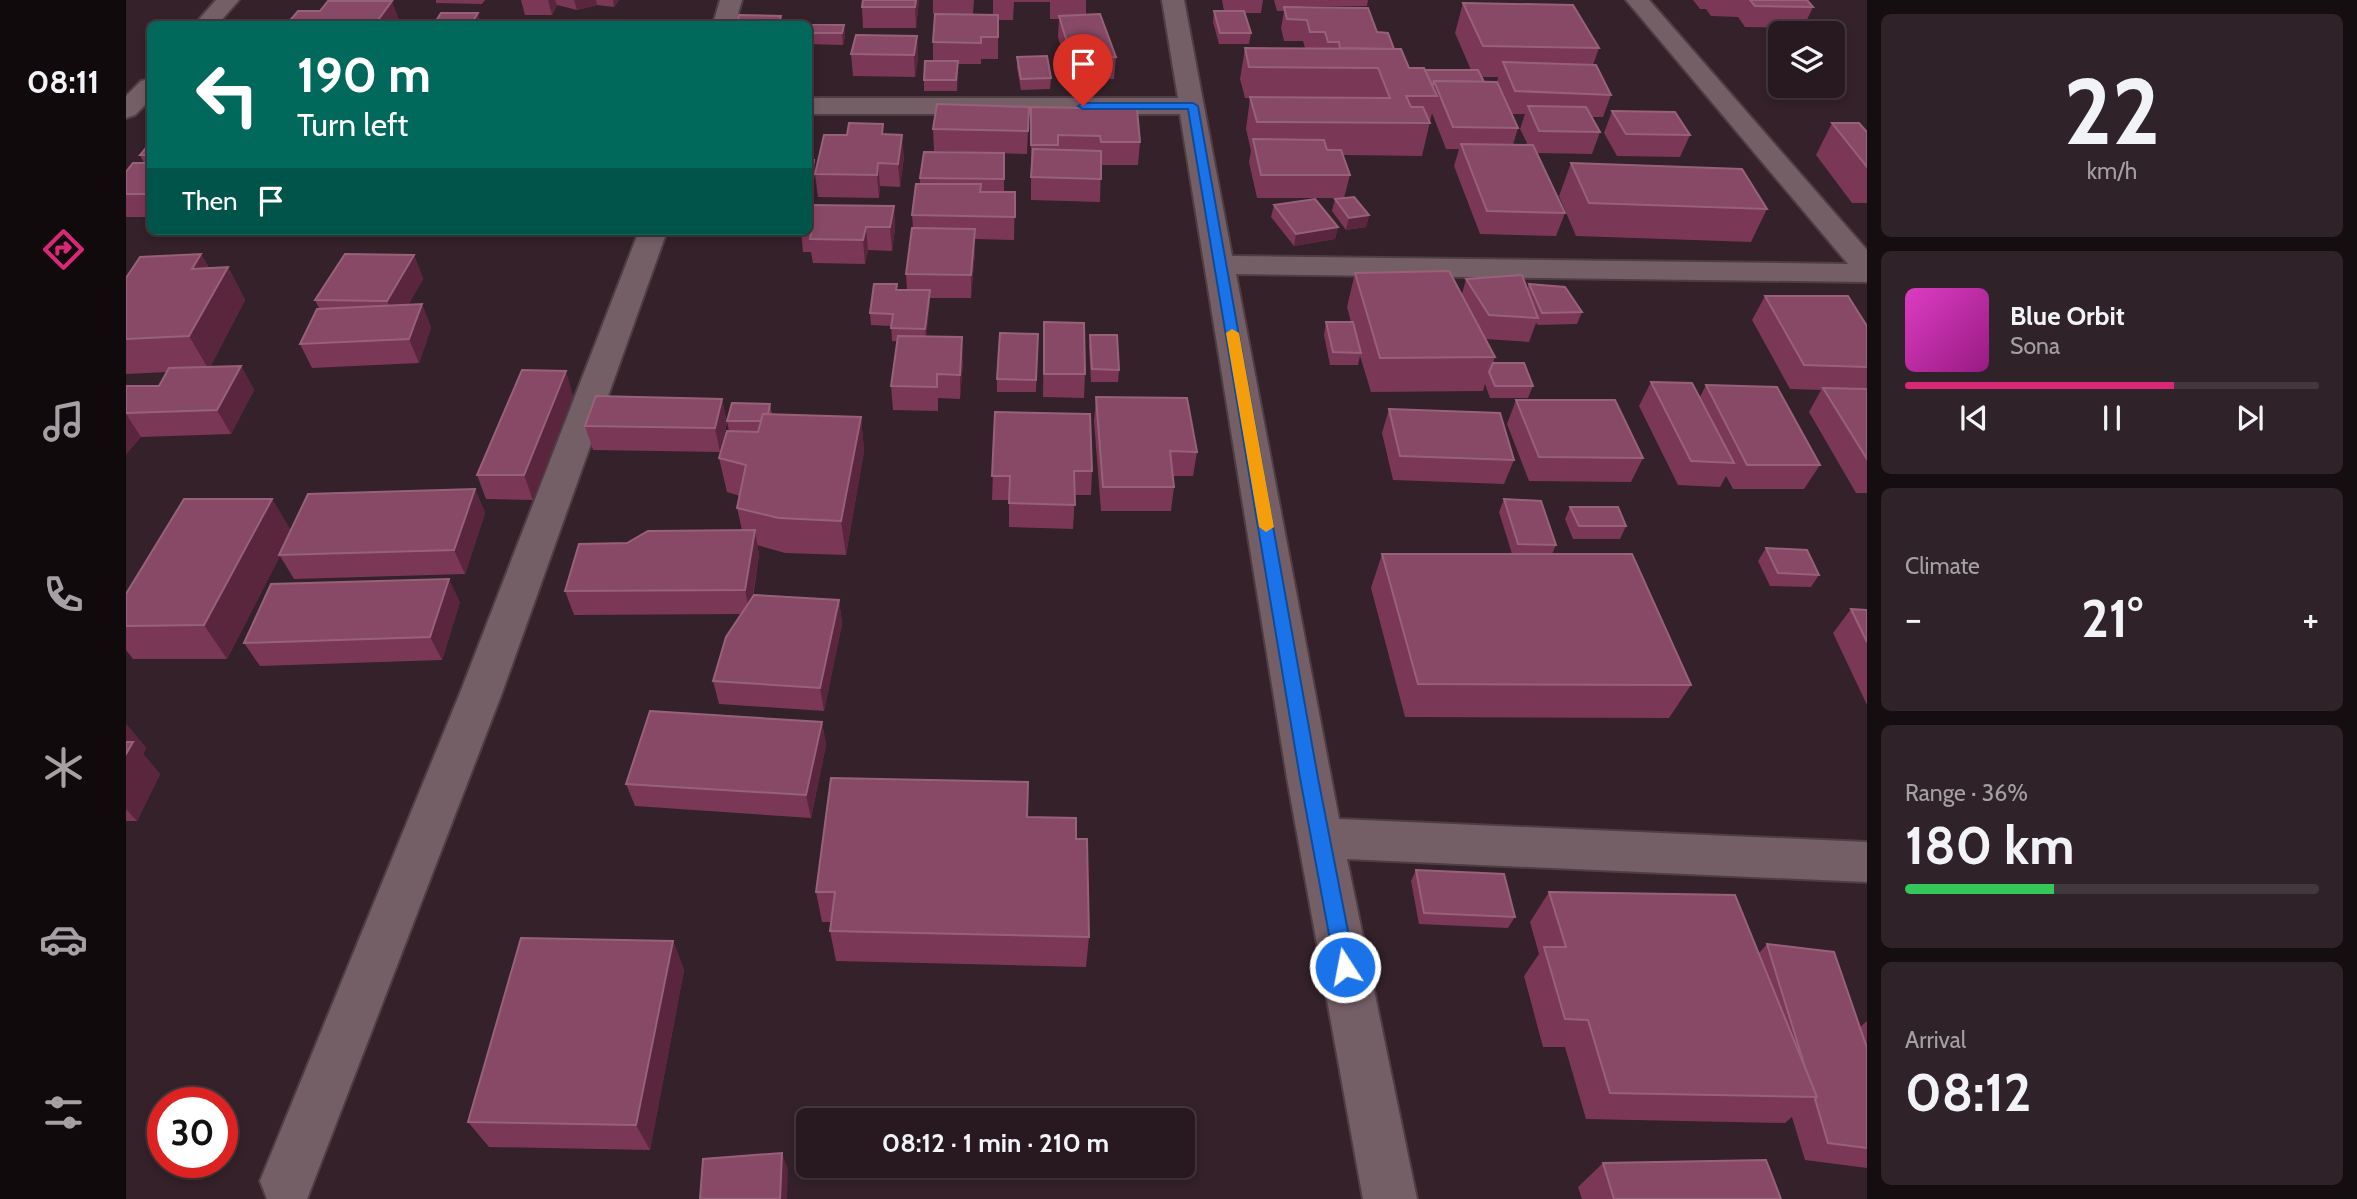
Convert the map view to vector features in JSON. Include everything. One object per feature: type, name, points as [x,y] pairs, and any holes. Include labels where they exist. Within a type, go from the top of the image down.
[{"type":"street","points":[[209,21],[228,0]]},
{"type":"street","points":[[725,21],[731,0]]},
{"type":"street","points":[[1173,0],[1321,838],[1390,1199]]},
{"type":"street","points":[[1637,0],[1867,268]]},
{"type":"street","points":[[126,110],[142,88]]},
{"type":"street","points":[[812,106],[1193,106]]},
{"type":"street","points":[[286,1181],[481,693],[652,235]]},
{"type":"street","points":[[1220,265],[1867,273]]},
{"type":"street","points":[[1321,838],[1867,862]]},
{"type":"building","points":[[863,0],[916,0],[915,7],[862,7]]},
{"type":"building","points":[[1750,0],[1807,0],[1813,7],[1755,6]]},
{"type":"building","points":[[328,1],[392,1],[377,21],[290,21],[298,11],[320,11]]},
{"type":"building","points":[[1463,3],[1573,5],[1599,48],[1483,46]]},
{"type":"building","points":[[1284,7],[1368,8],[1377,32],[1388,33],[1394,49],[1340,48],[1339,42],[1328,42],[1325,32],[1310,32],[1307,20],[1287,19]]},
{"type":"building","points":[[1214,11],[1244,11],[1251,33],[1220,33]]},
{"type":"building","points":[[441,13],[478,13],[473,21],[436,21]]},
{"type":"building","points":[[935,14],[998,15],[998,37],[981,37],[981,43],[933,42]]},
{"type":"building","points":[[1100,14],[1116,57],[1072,59],[1059,16]]},
{"type":"building","points":[[739,15],[781,16],[780,21],[737,21]]},
{"type":"building","points":[[812,24],[844,25],[842,33],[812,33]]},
{"type":"building","points":[[856,35],[917,36],[914,55],[851,54]]},
{"type":"building","points":[[1245,48],[1401,49],[1409,68],[1424,68],[1437,96],[1406,96],[1411,107],[1423,107],[1430,123],[1257,122],[1250,97],[1390,98],[1378,68],[1249,67]]},
{"type":"building","points":[[1047,56],[1051,78],[1021,79],[1017,57]]},
{"type":"building","points":[[925,61],[958,61],[956,80],[924,80]]},
{"type":"building","points":[[1503,62],[1596,65],[1611,95],[1515,91]]},
{"type":"building","points":[[1425,70],[1478,70],[1484,82],[1434,81],[1432,85]]},
{"type":"building","points":[[1434,81],[1497,82],[1518,128],[1453,127]]},
{"type":"building","points":[[937,104],[1029,107],[1028,131],[933,129]]},
{"type":"building","points":[[1528,106],[1586,107],[1600,132],[1539,131]]},
{"type":"building","points":[[1031,107],[1137,109],[1140,142],[1101,142],[1100,136],[1058,135],[1058,145],[1031,145]]},
{"type":"building","points":[[1612,111],[1675,112],[1690,135],[1626,134]]},
{"type":"building","points":[[849,123],[883,124],[882,134],[902,135],[898,164],[878,163],[877,175],[815,174],[824,135],[847,135]]},
{"type":"building","points":[[1832,123],[1859,123],[1867,132],[1867,167]]},
{"type":"building","points":[[1253,139],[1324,140],[1327,150],[1341,150],[1350,175],[1261,175]]},
{"type":"building","points":[[1461,144],[1533,145],[1565,213],[1487,211]]},
{"type":"building","points":[[1033,149],[1101,151],[1101,179],[1031,177]]},
{"type":"building","points":[[924,152],[1004,153],[1004,179],[920,178]]},
{"type":"building","points":[[133,163],[147,163],[147,194],[126,194],[126,172]]},
{"type":"building","points":[[1571,163],[1742,169],[1767,209],[1589,203]]},
{"type":"building","points":[[916,184],[981,184],[980,192],[1015,192],[1015,217],[912,215]]},
{"type":"building","points":[[1354,197],[1369,215],[1349,218],[1335,199]]},
{"type":"building","points":[[1315,199],[1338,227],[1296,234],[1274,205]]},
{"type":"building","points":[[812,205],[894,206],[890,227],[866,227],[863,240],[810,239]]},
{"type":"building","points":[[912,228],[975,229],[971,275],[906,274]]},
{"type":"building","points":[[201,254],[192,269],[228,267],[189,336],[126,339],[126,278],[140,257]]},
{"type":"building","points":[[345,254],[414,255],[387,301],[315,300]]},
{"type":"building","points":[[1449,271],[1495,357],[1380,358],[1355,273]]},
{"type":"building","points":[[1522,275],[1538,318],[1489,315],[1466,279]]},
{"type":"building","points":[[874,284],[897,284],[896,290],[930,290],[925,329],[891,328],[893,314],[870,313]]},
{"type":"building","points":[[1529,284],[1565,287],[1582,312],[1542,313]]},
{"type":"building","points":[[1765,296],[1848,296],[1867,326],[1867,367],[1804,365]]},
{"type":"building","points":[[422,304],[409,339],[300,344],[317,309]]},
{"type":"building","points":[[1044,322],[1084,323],[1085,374],[1044,374]]},
{"type":"building","points":[[1326,322],[1353,322],[1361,353],[1333,352]]},
{"type":"building","points":[[1000,333],[1038,334],[1036,380],[997,379]]},
{"type":"building","points":[[1090,335],[1117,335],[1119,370],[1092,369]]},
{"type":"building","points":[[898,336],[962,337],[960,375],[937,374],[937,387],[891,386]]},
{"type":"building","points":[[1493,363],[1524,363],[1533,386],[1495,386],[1489,372]]},
{"type":"building","points":[[241,366],[217,410],[126,413],[126,386],[159,386],[169,368]]},
{"type":"building","points":[[522,370],[566,371],[524,475],[477,475]]},
{"type":"building","points":[[1651,382],[1692,383],[1734,463],[1691,461]]},
{"type":"building","points":[[1706,385],[1777,387],[1820,465],[1747,465]]},
{"type":"building","points":[[1823,388],[1867,389],[1867,459]]},
{"type":"building","points":[[596,396],[722,399],[715,428],[585,426]]},
{"type":"building","points":[[1096,397],[1187,398],[1197,452],[1170,451],[1174,487],[1103,487]]},
{"type":"building","points":[[1516,400],[1615,400],[1643,458],[1539,457]]},
{"type":"building","points":[[732,403],[770,404],[768,414],[763,414],[761,421],[727,421]]},
{"type":"building","points":[[1389,409],[1500,413],[1514,460],[1400,456]]},
{"type":"building","points":[[995,412],[1090,414],[1092,471],[1074,471],[1075,505],[1009,503],[1010,476],[992,476]]},
{"type":"building","points":[[763,414],[861,417],[841,521],[779,518],[737,508],[746,465],[719,458],[727,431],[758,432]]},
{"type":"building","points":[[475,489],[454,550],[279,555],[308,494]]},
{"type":"building","points":[[184,499],[272,499],[204,625],[126,626],[126,594]]},
{"type":"building","points":[[1504,499],[1541,501],[1556,545],[1518,544]]},
{"type":"building","points":[[1570,507],[1618,507],[1626,526],[1579,526]]},
{"type":"building","points":[[755,530],[745,590],[565,591],[579,544],[627,543],[648,531]]},
{"type":"building","points":[[1766,548],[1807,550],[1819,575],[1778,573]]},
{"type":"building","points":[[1382,554],[1632,554],[1691,685],[1418,684]]},
{"type":"building","points":[[449,579],[430,637],[244,643],[271,584]]},
{"type":"building","points":[[754,595],[839,600],[820,688],[713,681],[726,637]]},
{"type":"building","points":[[1851,609],[1867,610],[1867,642]]},
{"type":"building","points":[[650,711],[822,722],[806,795],[626,784]]},
{"type":"building","points":[[126,742],[133,742],[126,754]]},
{"type":"building","points":[[831,778],[1028,782],[1027,817],[1076,818],[1076,839],[1087,839],[1089,937],[830,931],[835,892],[816,892]]},
{"type":"building","points":[[1416,870],[1504,874],[1515,917],[1424,913]]},
{"type":"building","points":[[1549,892],[1735,895],[1817,1097],[1610,1093],[1588,1020],[1565,1019],[1544,947],[1566,947]]},
{"type":"building","points":[[521,938],[673,941],[636,1125],[468,1122]]},
{"type":"building","points":[[1767,944],[1834,952],[1867,1048],[1867,1148],[1828,1143],[1815,1099],[1817,1097]]},
{"type":"building","points":[[782,1153],[780,1199],[700,1199],[703,1159]]},
{"type":"building","points":[[1766,1160],[1781,1199],[1614,1199],[1603,1163]]},
{"type":"slow traffic","points":[[1232,333],[1266,527]]},
{"type":"route","points":[[1083,106],[1193,106],[1309,778],[1345,967]]}]
